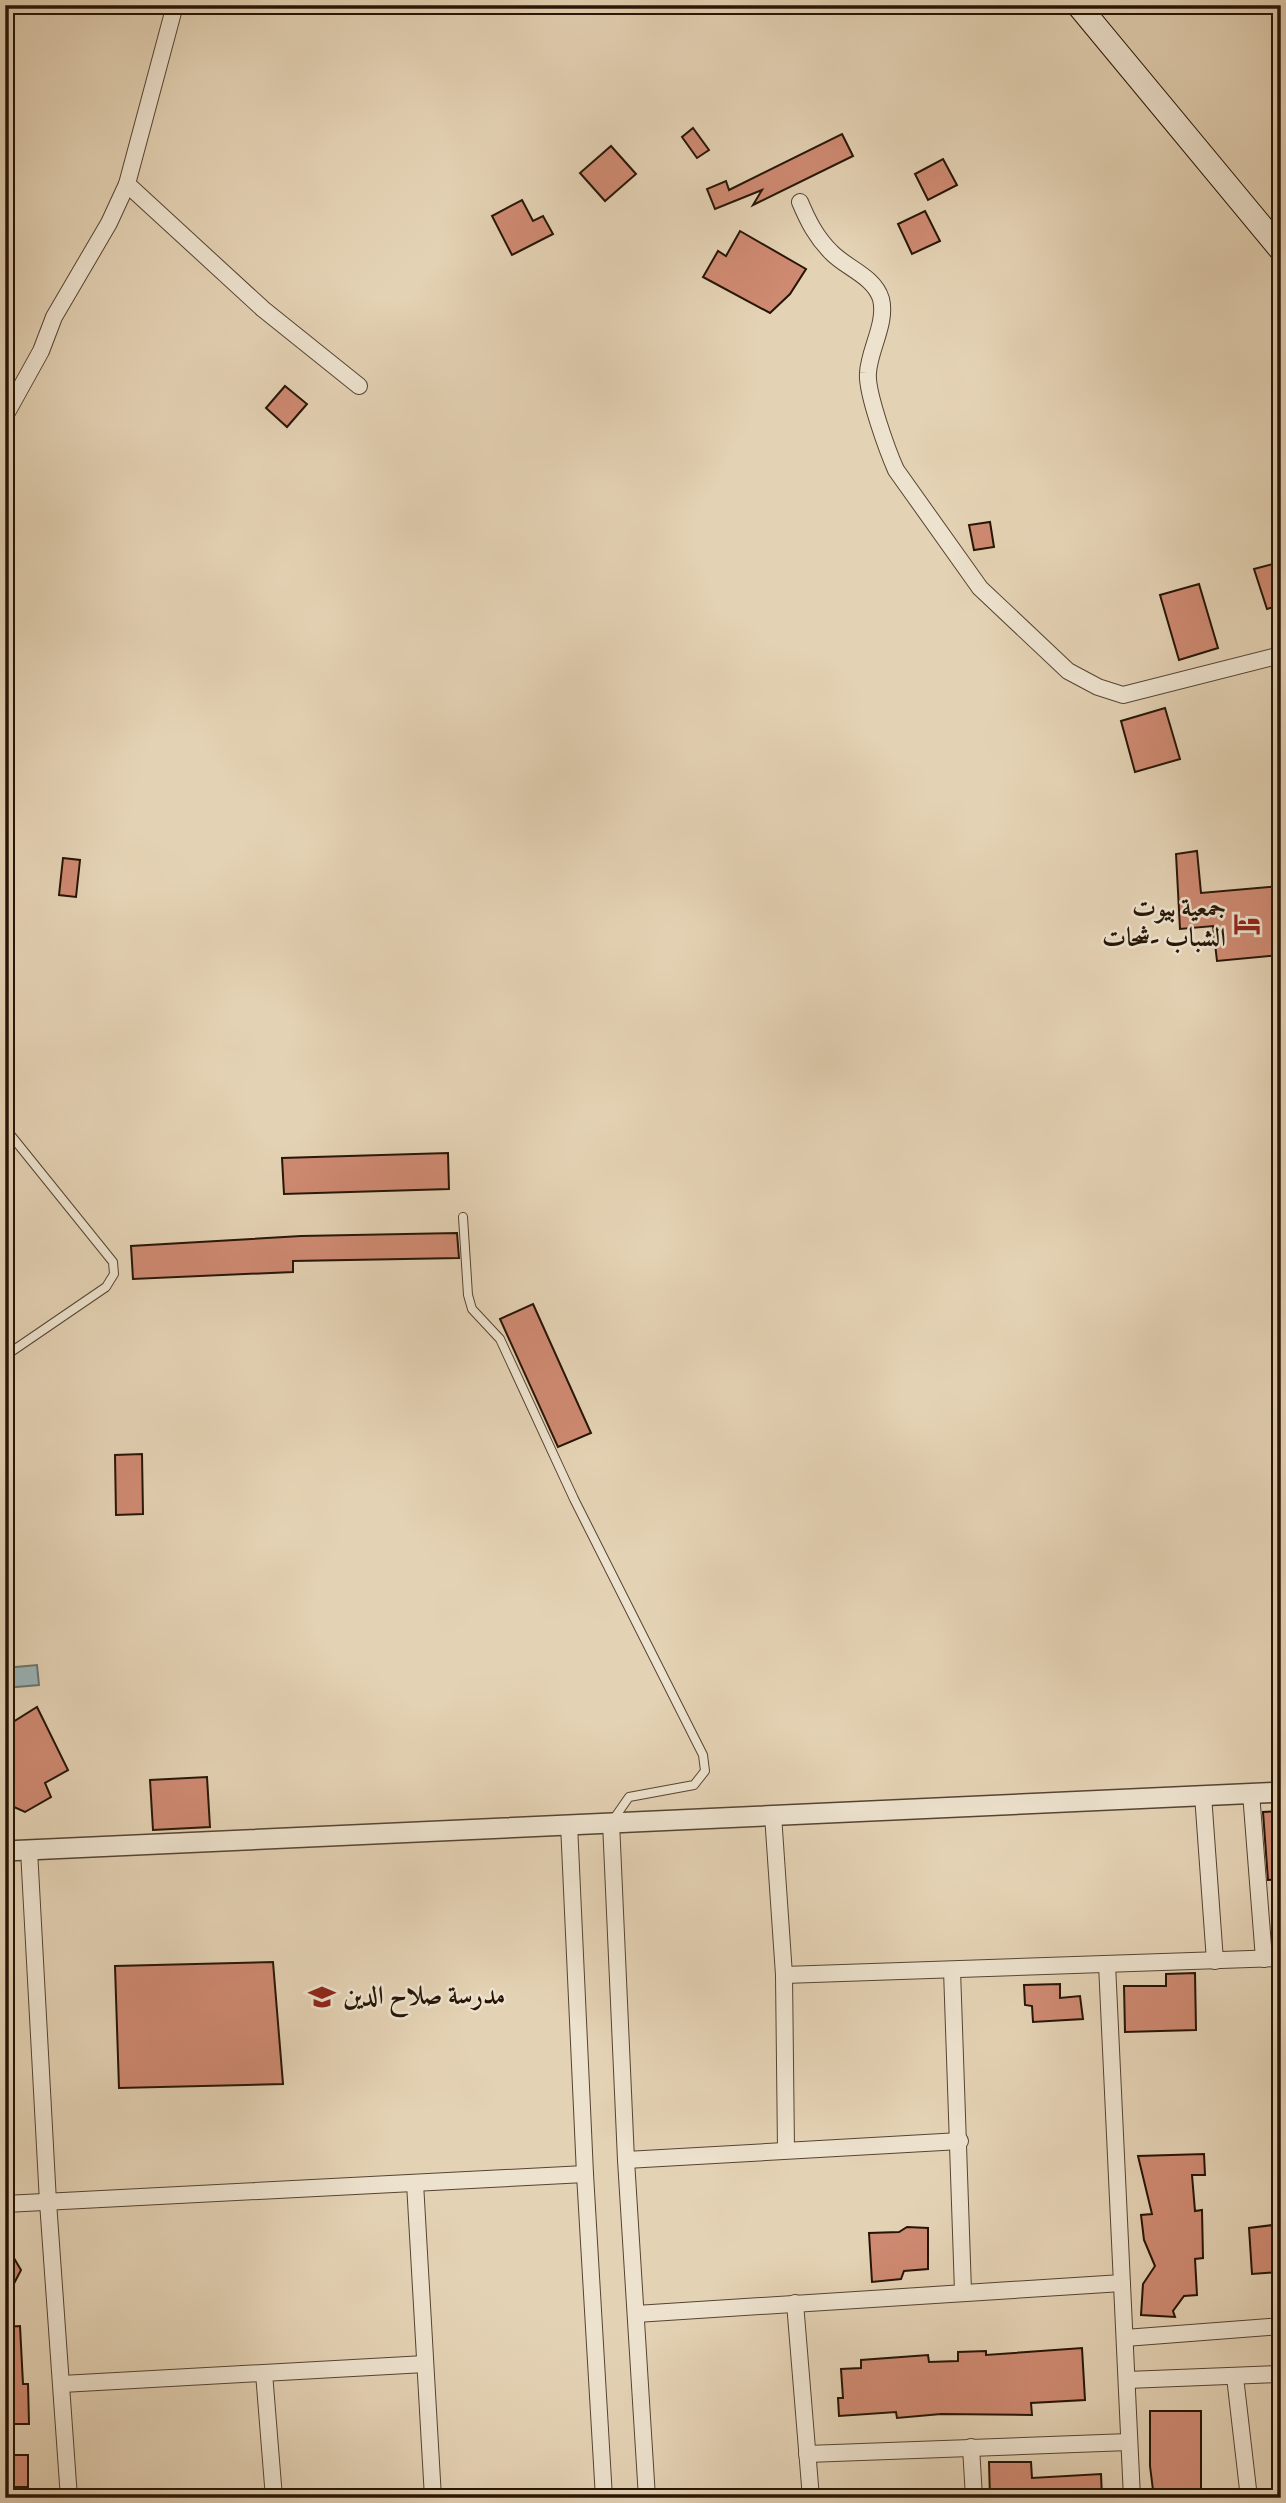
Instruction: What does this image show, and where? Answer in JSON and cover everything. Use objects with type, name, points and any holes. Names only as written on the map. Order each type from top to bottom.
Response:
[{"type":"main road","points":[[1078,5],[1281,250]]},
{"type":"street","points":[[5,416],[41,351],[54,317],[109,223],[127,184],[175,5]]},
{"type":"street","points":[[127,184],[263,309],[359,386]]},
{"type":"street","points":[[800,202],[812,230],[833,254],[868,280],[881,299],[879,329],[867,374],[887,451],[896,470],[980,588],[1068,671],[1123,695],[1281,655]]},
{"type":"street","points":[[5,1851],[1281,1792]]},
{"type":"street","points":[[784,1975],[1273,1958],[1251,1793]]},
{"type":"street","points":[[1203,1795],[1215,1961]]},
{"type":"street","points":[[773,1815],[784,1975],[786,2150]]},
{"type":"street","points":[[611,1822],[626,2160],[647,2498]]},
{"type":"street","points":[[569,1824],[584,2174],[604,2498]]},
{"type":"street","points":[[29,1850],[48,2202],[69,2498]]},
{"type":"street","points":[[1107,1964],[1132,2498]]},
{"type":"street","points":[[952,1970],[960,2141],[963,2291]]},
{"type":"street","points":[[626,2160],[960,2141]]},
{"type":"street","points":[[5,2204],[584,2174]]},
{"type":"street","points":[[415,2183],[433,2498]]},
{"type":"street","points":[[636,2314],[963,2291],[1122,2283]]},
{"type":"street","points":[[795,2303],[811,2498]]},
{"type":"street","points":[[1125,2338],[1281,2326]]},
{"type":"street","points":[[62,2384],[425,2364]]},
{"type":"street","points":[[264,2373],[274,2498]]},
{"type":"street","points":[[1127,2380],[1281,2374]]},
{"type":"street","points":[[1235,2377],[1249,2498]]},
{"type":"street","points":[[807,2454],[1129,2442]]},
{"type":"street","points":[[971,2447],[974,2498]]},
{"type":"lane","points":[[5,1128],[113,1262],[114,1274],[106,1287],[5,1356]]},
{"type":"lane","points":[[463,1217],[468,1295],[472,1309],[500,1339],[574,1499],[704,1755],[705,1771],[694,1785],[629,1797],[611,1822]]},
{"type":"water","points":[[37,1665],[39,1685],[5,1688],[5,1668]]},
{"type":"building","points":[[693,128],[709,150],[697,158],[682,137]]},
{"type":"building","points":[[842,134],[853,156],[753,205],[762,190],[715,209],[707,189],[726,181],[729,190]]},
{"type":"building","points":[[611,146],[636,174],[605,201],[580,173]]},
{"type":"building","points":[[943,159],[957,185],[928,200],[915,174]]},
{"type":"building","points":[[522,200],[533,221],[543,216],[553,234],[512,255],[492,216]]},
{"type":"building","points":[[925,211],[940,241],[912,254],[898,224]]},
{"type":"building","points":[[740,231],[806,269],[790,294],[770,313],[703,277],[718,251],[726,256]]},
{"type":"building","points":[[285,386],[307,404],[287,427],[266,408]]},
{"type":"building","points":[[990,522],[994,547],[974,550],[969,525]]},
{"type":"building","points":[[1281,562],[1281,605],[1267,609],[1254,569]]},
{"type":"building","points":[[1199,584],[1218,648],[1179,660],[1160,595]]},
{"type":"building","points":[[1165,708],[1180,759],[1135,772],[1121,721]]},
{"type":"building","name":"جمعية بيوت الشباب -شحات","points":[[1197,851],[1201,893],[1281,886],[1281,955],[1217,961],[1213,926],[1180,929],[1176,854]]},
{"type":"building","points":[[63,858],[80,860],[76,897],[59,895]]},
{"type":"building","points":[[448,1153],[449,1189],[284,1194],[282,1158]]},
{"type":"building","points":[[457,1233],[459,1258],[293,1261],[293,1272],[133,1279],[131,1246],[301,1236]]},
{"type":"building","points":[[533,1304],[591,1433],[558,1447],[500,1319]]},
{"type":"building","points":[[142,1454],[143,1514],[116,1515],[115,1455]]},
{"type":"building","points":[[37,1707],[68,1770],[45,1783],[51,1797],[25,1812],[5,1803],[5,1727]]},
{"type":"building","points":[[207,1777],[210,1827],[153,1830],[150,1780]]},
{"type":"building","points":[[1281,1811],[1281,1879],[1268,1880],[1263,1812]]},
{"type":"building","points":[[273,1962],[283,2084],[119,2088],[115,1966]]},
{"type":"building","points":[[1195,1973],[1196,2030],[1125,2032],[1124,1986],[1166,1986],[1166,1974]]},
{"type":"building","points":[[1060,1984],[1060,1998],[1080,1996],[1083,2019],[1033,2022],[1032,2006],[1025,2005],[1024,1985]]},
{"type":"building","points":[[1204,2154],[1205,2175],[1192,2175],[1195,2211],[1202,2210],[1203,2258],[1195,2259],[1197,2295],[1184,2296],[1173,2311],[1175,2317],[1141,2315],[1143,2284],[1155,2266],[1144,2240],[1141,2215],[1152,2214],[1138,2156]]},
{"type":"building","points":[[1281,2224],[1281,2272],[1252,2274],[1249,2228]]},
{"type":"building","points":[[907,2227],[928,2228],[928,2269],[904,2271],[901,2279],[872,2282],[869,2233],[899,2232]]},
{"type":"building","points":[[5,2243],[21,2270],[5,2301]]},
{"type":"building","points":[[20,2326],[23,2384],[28,2384],[29,2424],[5,2424],[5,2327]]},
{"type":"building","points":[[1082,2348],[1085,2400],[1031,2403],[1032,2415],[941,2414],[897,2418],[896,2412],[839,2416],[838,2398],[843,2398],[841,2369],[861,2368],[861,2360],[928,2355],[929,2362],[958,2361],[958,2352],[986,2351],[986,2355]]},
{"type":"building","points":[[1150,2411],[1201,2411],[1201,2498],[1154,2498],[1150,2466]]},
{"type":"building","points":[[5,2455],[28,2455],[28,2487],[5,2487]]},
{"type":"building","points":[[989,2462],[1031,2462],[1032,2478],[1101,2474],[1102,2498],[990,2498]]},
{"type":"place","name":"جمعية بيوت الشباب -شحات","points":[[1247,924]]},
{"type":"place","name":"مدرسة صلاح الدين","points":[[322,1997]]}]
